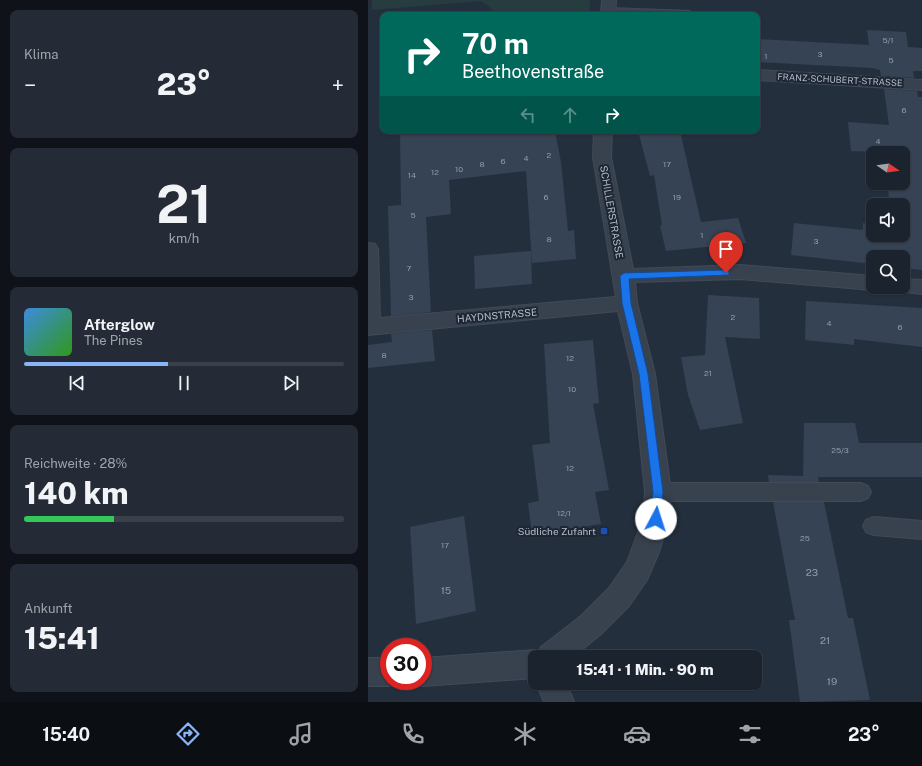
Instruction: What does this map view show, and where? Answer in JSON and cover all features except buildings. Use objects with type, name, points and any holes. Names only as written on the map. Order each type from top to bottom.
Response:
[{"type":"street","name":"FRANZ-SCHUBERT-STRASSE","points":[[760,75],[922,85]]},
{"type":"street","name":"SCHILLERSTRASSE","points":[[560,650],[591,625],[619,596],[637,571],[646,552],[652,534],[658,492],[644,374],[626,303],[624,276],[602,157],[603,134]]},
{"type":"street","points":[[368,249],[369,327]]},
{"type":"street","points":[[624,276],[740,272],[792,275],[866,282]]},
{"type":"street","points":[[910,286],[922,287]]},
{"type":"street","name":"HAYDNSTRASSE","points":[[369,327],[626,303]]},
{"type":"street","points":[[432,671],[528,664]]},
{"type":"street","points":[[368,672],[380,672]]},
{"type":"street","points":[[554,690],[559,702]]},
{"type":"lane","points":[[609,9],[650,12]]},
{"type":"lane","points":[[658,492],[861,492]]},
{"type":"lane","points":[[874,526],[922,530]]},
{"type":"green space","points":[[372,0],[590,0],[589,12],[494,12],[489,6],[480,1],[372,10]]},
{"type":"place","name":"Südliche Zufahrt","points":[[604,531]]},
{"type":"route","points":[[656,519],[658,492],[644,374],[626,303],[624,276],[726,273]]}]
